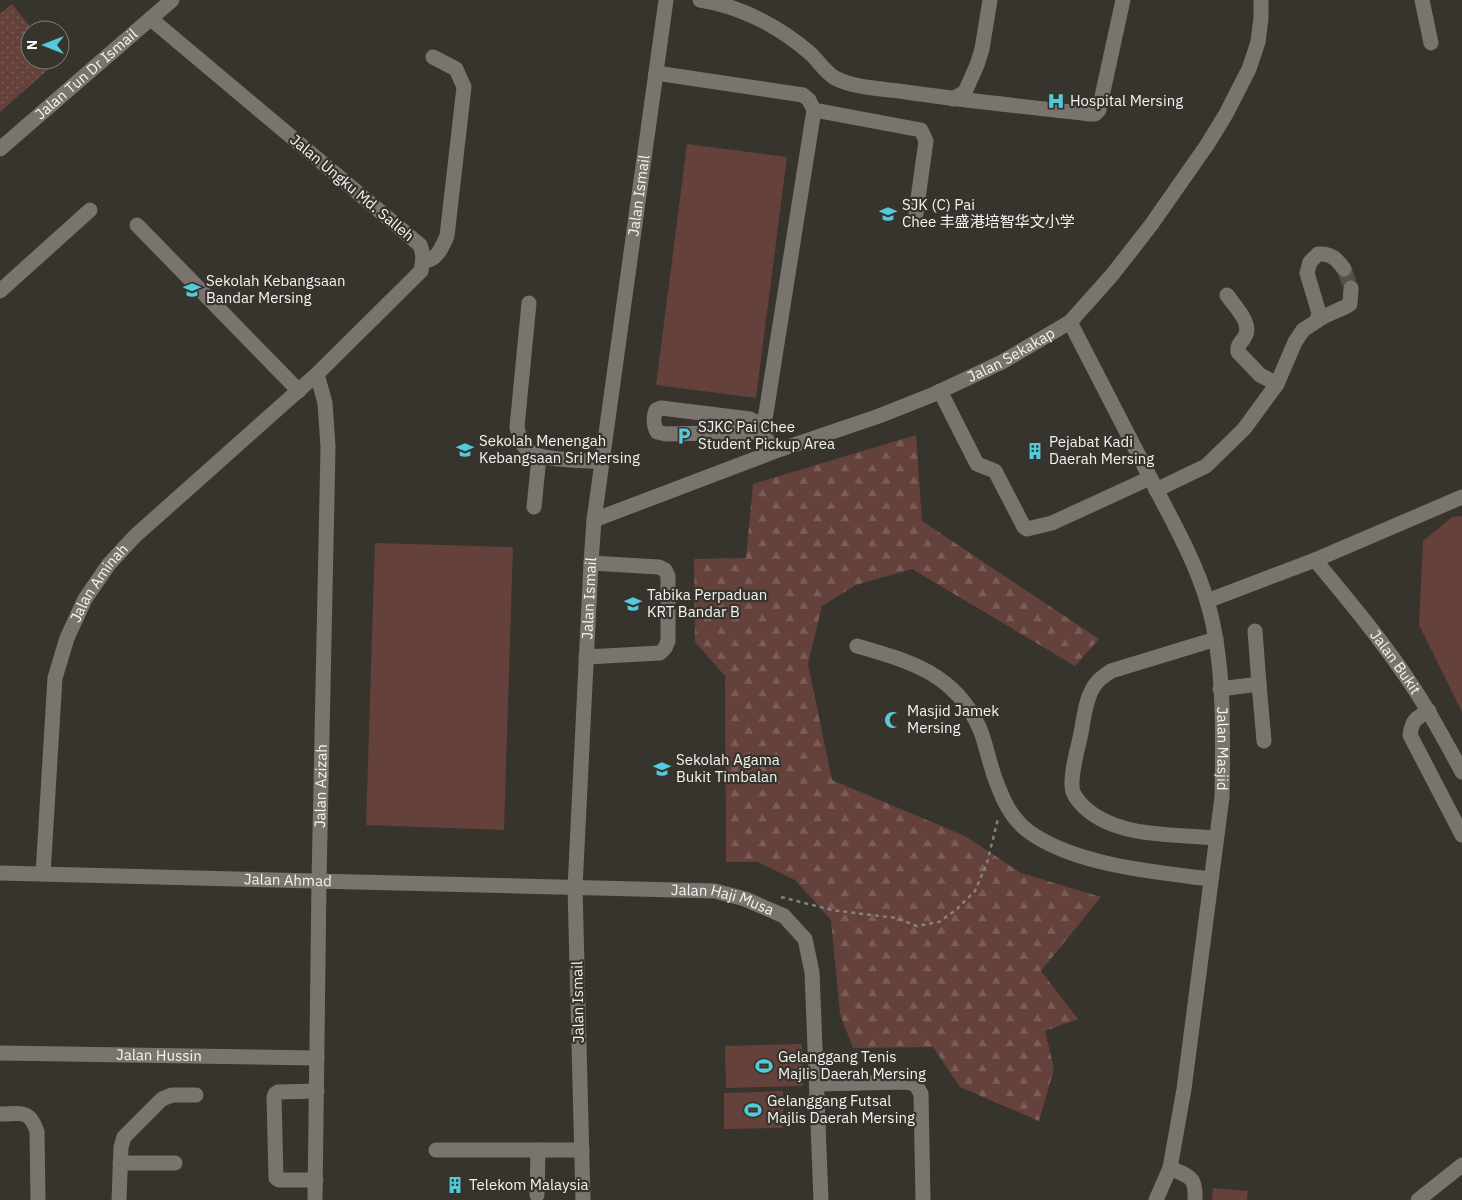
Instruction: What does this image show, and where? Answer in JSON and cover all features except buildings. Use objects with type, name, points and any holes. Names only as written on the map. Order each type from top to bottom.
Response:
[{"type":"street","name":"Jalan Tun Dr Ismail","points":[[0,149],[172,0]]},
{"type":"street","name":"Jalan Ismail","points":[[584,1200],[575,888],[594,520],[666,0]]},
{"type":"street","points":[[700,0],[714,2],[761,19],[812,55],[824,70],[836,78],[862,86],[953,99],[1095,114],[1099,110],[1123,0]]},
{"type":"street","points":[[953,99],[965,92],[977,65],[982,49],[990,0]]},
{"type":"street","name":"Jalan Sekakap","points":[[594,520],[773,452],[879,416],[940,392],[1002,362],[1070,322],[1112,275],[1151,225],[1207,145],[1226,114],[1249,69],[1258,42],[1261,0]]},
{"type":"street","points":[[1422,0],[1431,43]]},
{"type":"street","name":"Jalan Ungku Md. Salleh","points":[[151,19],[420,245],[423,253],[423,262]]},
{"type":"street","points":[[317,374],[421,271],[423,262],[432,259],[438,253],[447,236],[464,87],[456,69],[433,57]]},
{"type":"street","points":[[656,73],[803,95],[809,100],[814,110],[763,432]]},
{"type":"street","points":[[814,110],[920,130],[926,141],[915,220]]},
{"type":"street","points":[[0,291],[90,210]]},
{"type":"street","points":[[138,225],[299,391]]},
{"type":"street","points":[[1317,321],[1319,313],[1307,273],[1310,262],[1318,254],[1326,253],[1337,258],[1344,269]]},
{"type":"street","points":[[940,392],[977,464],[996,471],[1024,527],[1027,529],[1052,523],[1153,484],[1206,466],[1244,429],[1277,384],[1303,330],[1324,315],[1350,304],[1351,288]]},
{"type":"street","points":[[1227,295],[1247,325],[1247,332],[1238,345],[1238,352],[1260,375],[1277,384]]},
{"type":"street","points":[[529,303],[517,427],[520,440],[528,451],[539,457],[602,462]]},
{"type":"street","name":"Jalan Masjid","points":[[1070,322],[1197,574],[1207,600],[1216,639],[1220,690],[1222,797],[1184,1089],[1170,1168],[1156,1200]]},
{"type":"street","name":"Jalan Aminah","points":[[43,874],[55,678],[67,638],[86,598],[109,564],[134,536],[317,374]]},
{"type":"street","name":"Jalan Azizah","points":[[316,1200],[319,881],[328,447],[325,403],[317,374]]},
{"type":"street","points":[[763,432],[666,434],[657,432],[654,426],[654,418],[656,410],[661,408],[750,419],[758,423],[763,432],[773,452]]},
{"type":"street","points":[[534,507],[539,457]]},
{"type":"street","points":[[1207,600],[1315,560],[1462,497]]},
{"type":"street","name":"Jalan Bukit","points":[[1315,560],[1370,627],[1429,711],[1462,772]]},
{"type":"street","points":[[586,657],[660,653],[668,641],[668,576],[665,570],[659,567],[591,564]]},
{"type":"street","points":[[1255,631],[1264,741]]},
{"type":"street","points":[[1216,639],[1111,671],[1098,681],[1090,692],[1074,766],[1073,791],[1079,802],[1090,812],[1116,827],[1131,831],[1216,838]]},
{"type":"street","points":[[857,646],[902,659],[950,686],[970,710],[980,728],[1002,798],[1012,815],[1028,831],[1052,846],[1079,857],[1160,873],[1210,879]]},
{"type":"street","points":[[1220,690],[1259,684]]},
{"type":"street","points":[[1429,711],[1417,717],[1411,725],[1410,734],[1462,835]]},
{"type":"street","name":"Jalan Ahmad","points":[[0,873],[575,888]]},
{"type":"street","name":"Jalan Haji Musa","points":[[575,888],[715,890],[745,899],[784,916],[805,939],[812,972],[822,1200]]},
{"type":"street","name":"Jalan Hussin","points":[[0,1053],[317,1058]]},
{"type":"street","points":[[817,1084],[907,1082],[916,1085],[921,1094],[923,1200]]},
{"type":"street","points":[[316,1180],[279,1180],[276,1178],[274,1097],[278,1092],[317,1091]]},
{"type":"street","points":[[119,1200],[121,1148],[124,1137],[162,1099],[172,1095],[196,1095]]},
{"type":"street","points":[[0,1114],[22,1114],[29,1116],[34,1122],[37,1132],[38,1200]]},
{"type":"street","points":[[436,1150],[582,1150]]},
{"type":"street","points":[[537,1195],[538,1150]]},
{"type":"street","points":[[120,1163],[175,1163]]},
{"type":"street","points":[[1418,1200],[1462,1165]]},
{"type":"street","points":[[1170,1168],[1190,1177],[1195,1187],[1195,1200]]},
{"type":"path","points":[[778,896],[832,910],[896,918],[917,926],[939,922],[957,909],[975,890],[987,864],[1002,798]]},
{"type":"green space","points":[[12,4],[25,20],[20,20],[20,70],[48,70],[0,112],[0,14]]},
{"type":"green space","points":[[687,144],[787,157],[756,398],[656,385]]},
{"type":"green space","points":[[916,435],[922,521],[1099,639],[1075,666],[912,569],[856,585],[822,606],[808,664],[832,780],[965,836],[1021,873],[1101,897],[1041,971],[1078,1019],[1045,1031],[1054,1069],[1039,1121],[960,1087],[933,1047],[853,1048],[840,1014],[831,920],[795,880],[758,862],[726,862],[725,676],[695,642],[694,559],[746,558],[753,484]]},
{"type":"green space","points":[[1462,516],[1462,712],[1419,625],[1423,541],[1452,517]]},
{"type":"green space","points":[[375,543],[513,547],[504,830],[366,825]]},
{"type":"green space","name":"Gelanggang Tenis Majlis Daerah Mersing","points":[[802,1044],[803,1086],[726,1088],[725,1046]]},
{"type":"green space","name":"Gelanggang Futsal Majlis Daerah Mersing","points":[[783,1091],[783,1128],[724,1129],[724,1093]]},
{"type":"green space","points":[[1213,1188],[1248,1191],[1247,1200],[1212,1200]]},
{"type":"tunnel","points":[[1344,269],[1351,288]]},
{"type":"place","name":"Hospital Mersing","points":[[1056,101]]},
{"type":"place","name":"SJK (C) Pai Chee 丰盛港培智华文小学","points":[[888,214]]},
{"type":"place","name":"Sekolah Kebangsaan Bandar Mersing","points":[[192,290]]},
{"type":"place","name":"SJKC Pai Chee Student Pickup Area","points":[[684,436]]},
{"type":"place","name":"Sekolah Menengah Kebangsaan Sri Mersing","points":[[465,450]]},
{"type":"place","name":"Pejabat Kadi Daerah Mersing","points":[[1035,451]]},
{"type":"place","name":"Tabika Perpaduan KRT Bandar B","points":[[633,604]]},
{"type":"place","name":"Masjid Jamek Mersing","points":[[893,720]]},
{"type":"place","name":"Sekolah Agama Bukit Timbalan","points":[[662,769]]},
{"type":"place","name":"Gelanggang Tenis Majlis Daerah Mersing","points":[[764,1066]]},
{"type":"place","name":"Gelanggang Futsal Majlis Daerah Mersing","points":[[753,1110]]},
{"type":"place","name":"Telekom Malaysia","points":[[455,1185]]}]
